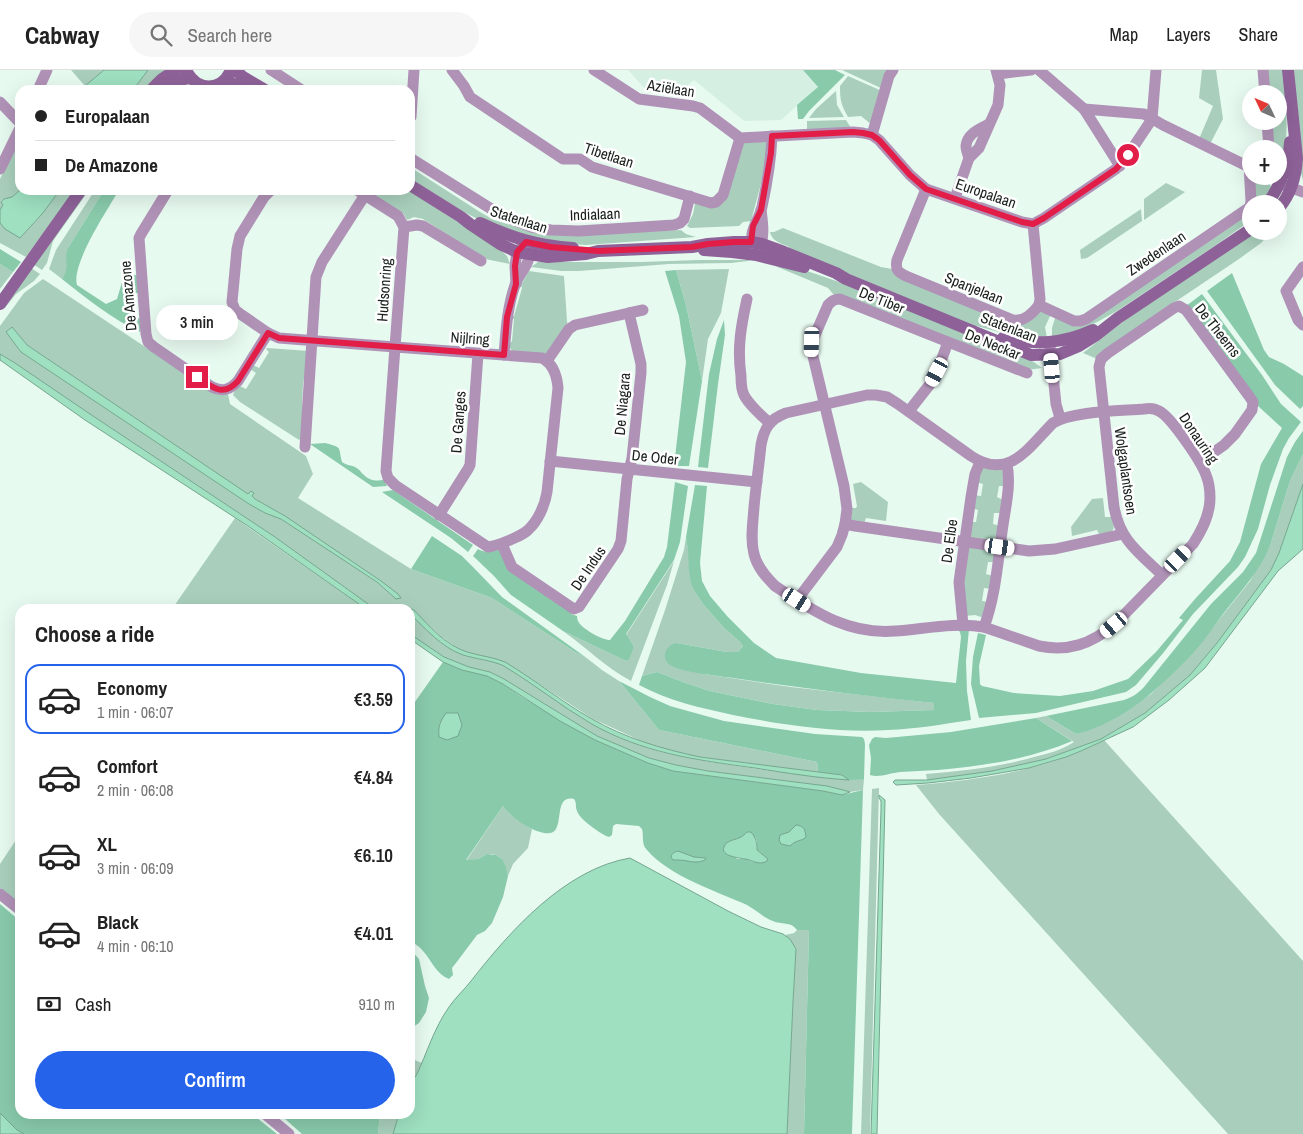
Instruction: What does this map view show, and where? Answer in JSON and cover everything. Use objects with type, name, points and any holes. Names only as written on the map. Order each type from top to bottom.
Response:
[{"type":"main road","points":[[156,85],[176,70]]},
{"type":"main road","points":[[216,85],[223,82],[233,70],[257,85]]},
{"type":"main road","points":[[1287,199],[1297,190],[1297,158],[1288,70]]},
{"type":"main road","points":[[171,85],[188,74],[195,83],[200,85]]},
{"type":"main road","points":[[223,82],[235,85]]},
{"type":"main road","points":[[1287,160],[1290,150],[1292,117]]},
{"type":"main road","name":"Statenlaan","points":[[415,188],[500,244],[517,252],[548,256],[586,254],[598,251]]},
{"type":"main road","points":[[0,304],[77,195]]},
{"type":"main road","name":"Statenlaan","points":[[461,217],[526,242],[551,247],[598,251],[692,247],[707,251],[732,252],[756,247],[835,278],[846,279],[968,329],[1051,349],[1064,340],[1083,334],[1118,318],[1242,235]]},
{"type":"main road","name":"Statenlaan","points":[[1227,245],[1242,231]]},
{"type":"street","points":[[40,85],[47,70]]},
{"type":"street","points":[[271,70],[294,85]]},
{"type":"street","points":[[413,85],[414,70]]},
{"type":"street","name":"Tibetlaan","points":[[452,70],[470,98],[563,159],[580,159],[592,167],[711,203],[720,200],[740,138]]},
{"type":"street","name":"Aziëlaan","points":[[594,70],[639,99],[700,108],[740,138]]},
{"type":"street","points":[[740,138],[853,132],[872,135],[889,76],[893,70]]},
{"type":"street","points":[[955,198],[969,158],[979,148],[998,105],[1000,85],[997,72],[1031,70]]},
{"type":"street","points":[[1039,70],[1084,109],[1120,166]]},
{"type":"street","points":[[1040,305],[1033,224],[1120,166],[1152,119],[1156,70]]},
{"type":"street","points":[[1263,70],[1264,85]]},
{"type":"street","points":[[0,102],[15,118]]},
{"type":"street","points":[[1084,109],[1144,114],[1242,164]]},
{"type":"street","name":"Europalaan","points":[[872,135],[926,189],[1022,222],[1033,224]]},
{"type":"street","points":[[756,247],[764,228],[761,210],[771,153],[772,136]]},
{"type":"street","points":[[0,169],[15,138]]},
{"type":"street","name":"Indialaan","points":[[415,161],[501,215],[531,227],[551,230],[579,231],[674,225],[684,219],[690,196]]},
{"type":"street","name":"Zwedenlaan","points":[[1040,305],[1074,320],[1086,319],[1250,207],[1251,185]]},
{"type":"street","points":[[1284,185],[1297,190]]},
{"type":"street","name":"Spanjelaan","points":[[926,189],[897,260],[896,267],[901,274],[1013,320],[1019,321],[1024,319],[1040,305]]},
{"type":"street","name":"De Amazone","points":[[165,195],[139,238],[148,342],[212,387],[220,390],[234,386],[268,333]]},
{"type":"street","points":[[266,195],[240,236],[232,302],[235,310],[268,333],[279,338],[396,346],[386,471],[388,478],[395,485],[488,547],[502,544],[523,534],[528,530],[545,502],[558,388],[557,377],[552,366],[547,361],[569,329],[575,325],[643,310]]},
{"type":"street","points":[[305,448],[316,277],[319,268],[359,195]]},
{"type":"street","points":[[366,195],[398,216],[404,227],[423,226],[481,261]]},
{"type":"street","name":"Hudsonring","points":[[396,346],[404,227]]},
{"type":"street","points":[[516,284],[515,266],[517,252],[526,242]]},
{"type":"street","points":[[504,355],[507,317],[516,284],[530,255],[526,242]]},
{"type":"street","points":[[1303,267],[1286,291],[1298,320],[1303,325]]},
{"type":"street","points":[[747,299],[739,340],[739,362],[744,395],[761,417],[770,423],[778,416],[860,396],[876,395],[888,398],[909,411],[980,462],[996,466],[1007,464],[1019,457],[1060,418],[1056,404],[1051,349]]},
{"type":"street","name":"De Tiber","points":[[824,404],[812,352],[812,342],[828,305],[835,299],[840,299],[948,342]]},
{"type":"street","name":"De Theems","points":[[1104,412],[1099,367],[1101,359],[1179,306],[1186,310],[1253,402],[1252,410],[1235,434],[1224,445],[1200,462]]},
{"type":"street","name":"De Niagara","points":[[629,313],[641,364],[632,458],[629,469]]},
{"type":"street","points":[[909,411],[931,383],[948,342]]},
{"type":"street","name":"De Neckar","points":[[948,342],[1027,373]]},
{"type":"street","name":"Nijlring","points":[[396,346],[542,358],[547,361]]},
{"type":"street","name":"De Ganges","points":[[439,515],[470,465],[478,354]]},
{"type":"street","points":[[797,600],[837,547],[845,524],[846,498],[824,404]]},
{"type":"street","name":"Donauring","points":[[770,423],[763,434],[752,540],[760,569],[775,586],[819,614],[859,629],[893,632],[963,625],[984,627],[1047,648],[1062,648],[1087,643],[1103,635],[1114,625],[1192,544],[1201,532],[1208,515],[1210,499],[1207,477],[1200,462],[1169,419],[1158,410],[1144,408],[1060,418]]},
{"type":"street","name":"Wolgaplantsoen","points":[[1104,412],[1116,519],[1123,534],[1133,547],[1162,575]]},
{"type":"street","name":"De Oder","points":[[550,461],[757,482]]},
{"type":"street","name":"De Elbe","points":[[963,625],[959,582],[975,474],[980,462]]},
{"type":"street","points":[[984,627],[991,605],[1000,547],[1009,477],[1007,464]]},
{"type":"street","name":"De Indus","points":[[502,544],[512,567],[574,609],[579,607],[618,549],[621,541],[629,469]]},
{"type":"street","name":"Wolgaplantsoen","points":[[845,524],[1000,547],[1041,551],[1123,534]]},
{"type":"street","points":[[0,894],[15,906]]},
{"type":"street","points":[[271,1119],[289,1134]]},
{"type":"shaded area","points":[[71,70],[104,70],[86,85]]},
{"type":"shaded area","points":[[104,70],[148,70],[137,85],[86,85]]},
{"type":"shaded area","points":[[148,70],[170,70],[153,85],[137,85]]},
{"type":"shaded area","points":[[628,70],[803,70],[818,87],[781,120],[744,121],[694,80],[678,94],[646,90]]},
{"type":"shaded area","points":[[803,70],[835,70],[845,75],[803,119],[798,119],[797,105],[818,87]]},
{"type":"shaded area","points":[[842,70],[889,70],[883,89]]},
{"type":"shaded area","points":[[1202,70],[1216,70],[1223,119],[1210,144],[1199,139],[1213,106],[1199,98]]},
{"type":"shaded area","points":[[1267,70],[1283,70],[1284,85],[1268,85]]},
{"type":"shaded area","points":[[1294,70],[1303,70],[1303,180],[1301,173]]},
{"type":"shaded area","points":[[848,76],[882,91],[872,125],[861,116],[848,117],[844,109],[840,86]]},
{"type":"shaded area","points":[[836,91],[837,105],[844,117],[809,118],[816,109]]},
{"type":"shaded area","points":[[846,120],[851,128],[807,130],[807,121]]},
{"type":"shaded area","points":[[1271,130],[1286,130],[1286,140],[1271,140]]},
{"type":"shaded area","points":[[743,141],[766,141],[764,170],[751,221],[743,222],[739,226],[690,228],[687,226],[693,214],[695,204],[714,206]]},
{"type":"shaded area","points":[[15,148],[15,194],[1,201],[3,205],[0,210],[0,179]]},
{"type":"shaded area","points":[[415,170],[494,220],[518,227],[576,235],[681,230],[686,234],[696,237],[586,245],[554,243],[495,228],[462,211],[415,181]]},
{"type":"shaded area","points":[[1166,183],[1185,192],[1144,220],[1144,199]]},
{"type":"shaded area","points":[[1251,185],[1270,185],[1272,189],[1268,195],[1251,195]]},
{"type":"shaded area","points":[[15,194],[56,195],[20,238],[5,229],[0,223],[0,210],[3,205],[1,202]]},
{"type":"shaded area","points":[[56,195],[72,195],[26,257],[0,243],[0,223],[20,238]]},
{"type":"shaded area","points":[[82,195],[85,195],[53,241],[47,263],[42,270],[33,264]]},
{"type":"shaded area","points":[[92,195],[101,195],[68,248],[67,272],[62,279],[49,269],[56,250]]},
{"type":"shaded area","points":[[101,195],[116,195],[99,223],[79,264],[77,285],[106,304],[117,299],[125,272],[138,276],[138,293],[130,293],[132,319],[140,318],[140,332],[109,315],[62,279],[67,267],[66,256],[68,248]]},
{"type":"shaded area","points":[[374,195],[415,195],[501,250],[507,256],[510,264],[485,259],[423,219],[414,217],[407,220],[403,213]]},
{"type":"shaded area","points":[[1141,209],[1142,221],[1087,258],[1081,259],[1080,250]]},
{"type":"shaded area","points":[[1242,211],[1242,227],[1117,311],[1083,329],[1052,337],[1052,328],[1056,315],[1073,323]]},
{"type":"shaded area","points":[[783,228],[881,267],[892,269],[1014,324],[1039,312],[1051,314],[1045,327],[1047,338],[1009,335],[976,327],[789,249],[789,247],[775,240],[770,232]]},
{"type":"shaded area","points":[[1242,240],[1264,240],[1239,259],[1102,351],[1097,359],[1083,353],[1104,336]]},
{"type":"shaded area","points":[[0,249],[21,262],[13,272],[0,264]]},
{"type":"shaded area","points":[[750,260],[731,263],[669,264],[579,271],[531,267],[538,262]]},
{"type":"shaded area","points":[[0,264],[13,272],[0,289]]},
{"type":"shaded area","points":[[775,266],[810,272],[848,285],[1009,351],[1034,362],[1042,368],[1027,370],[833,294],[828,288]]},
{"type":"shaded area","points":[[31,268],[40,274],[34,281],[16,294],[4,309],[4,306]]},
{"type":"shaded area","points":[[729,269],[721,313],[708,339],[702,381],[686,305],[676,270]]},
{"type":"shaded area","points":[[676,270],[686,305],[702,381],[689,466],[674,466],[686,362],[679,316],[665,271]]},
{"type":"shaded area","points":[[529,271],[564,276],[568,326],[546,354],[513,352],[509,344],[512,341],[514,319],[512,319],[522,288],[521,285]]},
{"type":"shaded area","points":[[1232,273],[1264,350],[1269,357],[1303,376],[1303,406],[1300,409],[1275,385],[1207,291]]},
{"type":"shaded area","points":[[43,279],[213,392],[228,394],[230,404],[306,456],[313,474],[298,498],[411,569],[492,598],[588,659],[619,681],[659,730],[817,762],[818,772],[700,757],[650,745],[593,719],[505,662],[465,652],[454,646],[415,613],[415,604],[368,604],[275,537],[0,354],[0,326],[24,293]],"holes":[[[12,327],[27,345],[248,494],[251,491],[254,493],[252,496],[255,499],[285,516],[381,581],[396,599],[377,582],[281,519],[249,504],[21,352],[6,332]]]},
{"type":"shaded area","points":[[1202,294],[1281,404],[1301,422],[1283,449],[1270,485],[1258,529],[1245,557],[1238,567],[1193,614],[1136,685],[1126,692],[1036,713],[979,718],[971,684],[973,657],[978,633],[986,635],[979,666],[980,684],[982,686],[1014,693],[1060,696],[1093,691],[1128,679],[1156,652],[1183,620],[1179,618],[1230,561],[1240,542],[1261,464],[1282,428],[1258,406],[1186,306]]},
{"type":"shaded area","points":[[724,320],[725,335],[708,468],[698,467],[709,374],[717,339]]},
{"type":"shaded area","points":[[12,327],[27,345],[248,494],[251,491],[254,493],[252,496],[255,499],[285,516],[381,581],[401,598],[396,599],[377,582],[281,519],[249,504],[21,352],[6,332]]},
{"type":"shaded area","points":[[267,348],[309,351],[303,384],[302,406],[305,409],[301,438],[299,440],[240,402],[233,395],[240,386],[246,389],[256,373],[250,369],[253,365],[259,368],[269,352]]},
{"type":"shaded area","points":[[0,354],[275,537],[368,604],[359,604],[248,526],[85,420],[0,360]]},
{"type":"shaded area","points":[[1303,431],[1303,454],[1290,481],[1266,555],[1251,579],[1194,652],[1169,678],[1141,702],[1093,729],[1076,734],[1046,716],[1124,700],[1135,695],[1144,687],[1211,604],[1243,572],[1256,553],[1287,457]]},
{"type":"shaded area","points":[[325,443],[339,448],[342,462],[356,468],[366,477],[384,480],[387,486],[373,487],[310,444]]},
{"type":"shaded area","points":[[1303,454],[1303,484],[1279,553],[1271,570],[1217,643],[1190,675],[1145,713],[1101,739],[1046,759],[992,771],[927,780],[926,774],[994,766],[1044,755],[1074,742],[1036,718],[1046,716],[1076,734],[1110,721],[1151,694],[1194,651],[1250,581],[1270,546],[1290,481]]},
{"type":"shaded area","points":[[981,467],[992,470],[1005,469],[1005,486],[999,486],[997,497],[1003,500],[1002,513],[994,513],[993,524],[1000,526],[997,543],[968,540],[970,522],[976,522],[978,510],[971,508],[974,495],[981,496],[983,484],[976,482]]},
{"type":"shaded area","points":[[675,482],[688,486],[680,542],[674,560],[626,634],[634,647],[629,659],[626,661],[563,631],[511,595],[473,556],[478,549],[490,552],[501,549],[508,567],[573,610],[571,614],[577,616],[579,622],[586,629],[598,637],[610,640],[625,621],[664,557],[667,547]]},
{"type":"shaded area","points":[[861,482],[888,502],[886,521],[866,518],[864,524],[851,520],[850,508],[856,508],[857,506],[853,484]]},
{"type":"shaded area","points":[[1303,484],[1303,549],[1278,571],[1205,668],[1169,700],[1133,727],[1066,757],[1029,768],[928,783],[896,785],[893,782],[895,780],[927,780],[992,771],[1046,759],[1101,739],[1145,713],[1190,675],[1217,643],[1271,570],[1279,553]]},
{"type":"shaded area","points":[[695,485],[707,486],[700,563],[702,581],[710,596],[754,643],[776,658],[861,673],[956,683],[961,637],[957,629],[969,629],[966,661],[967,691],[971,720],[869,731],[791,725],[709,710],[673,700],[639,685],[642,676],[657,672],[710,691],[773,704],[817,710],[871,712],[934,710],[934,703],[709,675],[682,670],[670,665],[665,658],[665,653],[671,645],[677,643],[727,652],[738,652],[743,646],[703,604],[691,583],[686,537]]},
{"type":"shaded area","points":[[393,490],[473,545],[468,552],[451,538],[382,492]]},
{"type":"shaded area","points":[[1103,498],[1105,517],[1111,517],[1114,529],[1108,533],[1099,534],[1097,530],[1072,536],[1071,527],[1092,499]]},
{"type":"shaded area","points":[[235,518],[359,604],[175,604]]},
{"type":"shaded area","points":[[432,536],[462,556],[502,597],[588,659],[492,598],[411,569]]},
{"type":"shaded area","points":[[686,537],[695,592],[724,628],[743,646],[738,652],[727,652],[677,643],[704,674],[791,687],[934,703],[934,710],[871,712],[817,710],[773,704],[710,691],[657,672],[642,676],[684,550]]},
{"type":"shaded area","points":[[966,546],[996,549],[994,562],[988,562],[986,574],[993,576],[991,589],[984,588],[982,601],[989,602],[984,618],[975,615],[965,616],[964,579]]},
{"type":"shaded area","points":[[674,561],[667,585],[631,681],[604,664],[563,631],[626,661],[634,647],[626,635]]},
{"type":"shaded area","points":[[415,611],[452,645],[467,652],[505,662],[581,712],[605,726],[631,737],[700,757],[842,775],[849,780],[712,762],[670,754],[629,742],[590,723],[504,666],[455,652],[434,637],[415,619]]},
{"type":"shaded area","points":[[415,619],[434,637],[455,652],[504,666],[590,723],[632,743],[697,760],[839,779],[864,779],[863,790],[850,792],[827,786],[708,771],[649,758],[597,736],[490,672],[469,667],[444,657],[415,637]]},
{"type":"shaded area","points":[[415,637],[444,657],[469,667],[490,672],[504,679],[597,736],[649,758],[708,771],[827,786],[850,792],[842,795],[673,771],[648,763],[595,740],[487,676],[462,670],[443,662],[415,642]]},
{"type":"shaded area","points":[[443,662],[462,670],[487,676],[595,740],[648,763],[673,771],[842,795],[863,790],[852,1134],[804,1134],[809,930],[797,930],[792,925],[770,920],[747,905],[694,882],[668,868],[645,848],[642,829],[639,826],[616,824],[613,826],[612,835],[609,837],[586,822],[576,809],[574,799],[568,799],[562,804],[556,829],[547,833],[534,830],[520,822],[503,806],[466,860],[478,859],[487,854],[496,855],[502,859],[506,867],[508,876],[503,897],[492,923],[485,931],[477,935],[452,968],[453,975],[449,979],[441,974],[415,944],[415,702]],"holes":[[[755,837],[757,850],[761,853],[753,862],[747,859],[737,859],[729,842],[740,838]]]},
{"type":"shaded area","points":[[619,681],[670,706],[724,721],[815,734],[862,737],[865,744],[864,779],[849,780],[842,775],[818,772],[817,762],[659,730]]},
{"type":"shaded area","points":[[446,713],[458,713],[462,725],[458,736],[447,740],[439,737],[440,724]]},
{"type":"shaded area","points":[[1036,718],[1072,741],[1040,753],[989,764],[900,772],[881,776],[870,775],[871,758],[869,745],[875,737],[886,738],[951,732]]},
{"type":"shaded area","points":[[1104,740],[1303,961],[1303,1134],[1228,1134],[939,814],[916,785],[974,779],[1031,768],[1077,753]]},
{"type":"shaded area","points":[[879,788],[870,1134],[861,1134],[872,789]]},
{"type":"shaded area","points":[[879,795],[885,800],[877,1134],[871,1134],[881,809]]},
{"type":"shaded area","points":[[503,806],[511,815],[532,829],[528,848],[513,864],[508,876],[504,863],[495,855],[485,855],[478,859],[466,861]]},
{"type":"shaded area","points":[[796,825],[804,828],[806,837],[790,846],[781,844],[779,840],[780,835],[789,832]]},
{"type":"shaded area","points":[[747,832],[753,834],[757,850],[768,859],[767,861],[759,863],[725,853],[724,847],[727,843]]},
{"type":"shaded area","points":[[15,842],[15,901],[0,888],[0,864]]},
{"type":"shaded area","points":[[678,851],[694,857],[706,858],[698,862],[673,860],[671,856]]},
{"type":"shaded area","points":[[630,858],[728,911],[761,927],[783,934],[790,939],[796,949],[787,1134],[393,1134],[398,1119],[415,1119],[415,1077],[435,1032],[454,1000],[503,942],[541,905],[583,875],[606,864]]},
{"type":"shaded area","points":[[0,904],[15,917],[15,1119],[258,1119],[277,1134],[24,1134],[17,1130],[0,1113]]},
{"type":"shaded area","points":[[797,930],[809,930],[804,1134],[787,1134],[796,949],[785,935],[794,933]]},
{"type":"shaded area","points":[[415,955],[419,959],[429,998],[426,1012],[415,1026]]},
{"type":"shaded area","points":[[415,1060],[422,1063],[415,1077]]},
{"type":"shaded area","points":[[0,1113],[17,1130],[24,1134],[0,1134]]},
{"type":"shaded area","points":[[285,1119],[380,1119],[378,1134],[302,1134]]},
{"type":"shaded area","points":[[380,1119],[398,1119],[393,1134],[378,1134]]},
{"type":"route","points":[[197,377],[217,389],[224,390],[234,386],[268,333],[279,338],[504,355],[508,310],[516,284],[515,266],[517,252],[526,242],[551,247],[598,251],[692,247],[708,244],[751,242],[753,226],[761,210],[771,153],[772,136],[853,132],[872,135],[926,189],[1022,222],[1033,224],[1116,169],[1128,155]]}]
